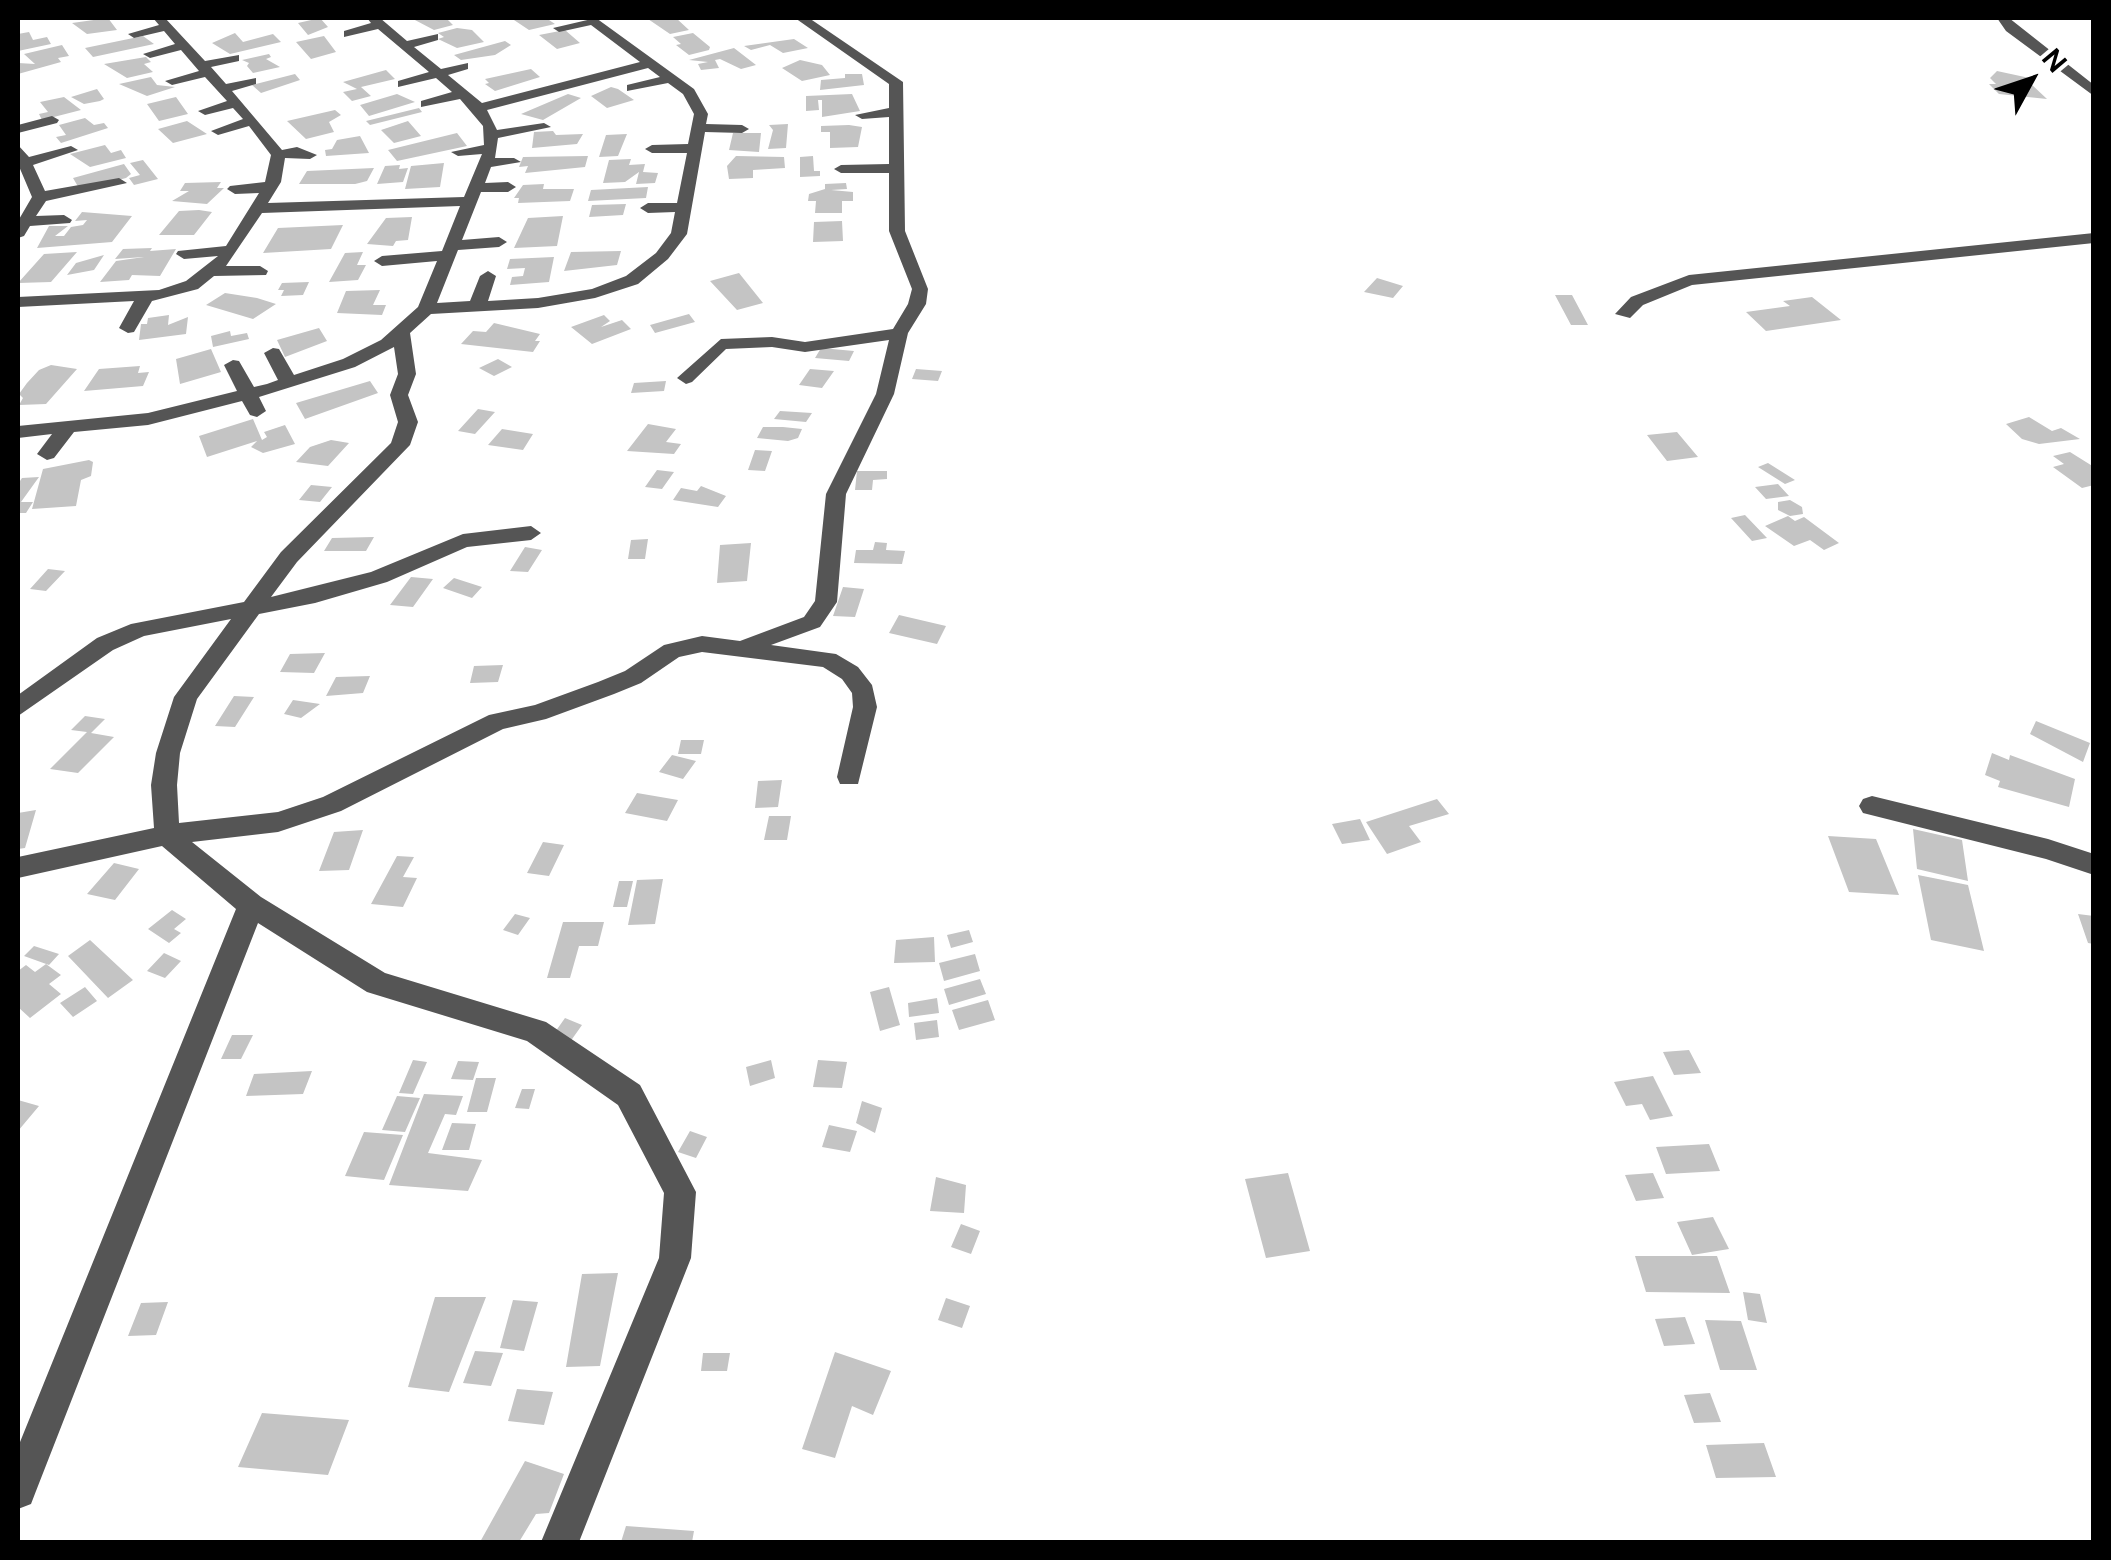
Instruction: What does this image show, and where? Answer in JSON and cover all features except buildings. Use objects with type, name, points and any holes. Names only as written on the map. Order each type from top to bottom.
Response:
[{"type":"street","points":[[743,647],[812,622],[826,602],[836,494],[885,394],[900,333],[917,304],[920,290],[898,232],[896,82],[802,18]]},
{"type":"street","points":[[2003,18],[2010,28],[2094,92]]},
{"type":"street","points":[[18,454],[24,431],[122,423],[254,403],[290,382],[349,363],[401,331],[426,309],[489,149],[479,108],[378,21],[348,34]]},
{"type":"street","points":[[426,309],[477,306],[632,280],[662,256],[679,234],[702,114],[688,92],[606,23],[559,28]]},
{"type":"street","points":[[18,302],[143,296],[192,285],[232,250],[269,188],[276,152],[252,121],[167,31],[132,30]]},
{"type":"street","points":[[402,42],[419,30]]},
{"type":"street","points":[[796,37],[821,30]]},
{"type":"street","points":[[150,54],[167,31]]},
{"type":"street","points":[[402,42],[433,37]]},
{"type":"street","points":[[418,59],[445,51]]},
{"type":"street","points":[[207,75],[218,53]]},
{"type":"street","points":[[632,88],[672,54]]},
{"type":"street","points":[[186,93],[234,58]]},
{"type":"street","points":[[840,66],[865,64]]},
{"type":"street","points":[[479,108],[533,99],[558,89],[656,68],[688,65]]},
{"type":"street","points":[[404,84],[463,66]]},
{"type":"street","points":[[172,80],[207,75],[252,81]]},
{"type":"street","points":[[546,76],[558,89]]},
{"type":"street","points":[[426,104],[462,94]]},
{"type":"street","points":[[204,111],[232,104]]},
{"type":"street","points":[[864,120],[896,118]]},
{"type":"street","points":[[18,128],[52,120]]},
{"type":"street","points":[[218,130],[252,121]]},
{"type":"street","points":[[458,152],[489,149],[544,127]]},
{"type":"street","points":[[699,128],[742,129]]},
{"type":"street","points":[[40,197],[20,156],[64,148]]},
{"type":"street","points":[[276,152],[305,149]]},
{"type":"street","points":[[489,149],[514,162]]},
{"type":"street","points":[[652,155],[694,153]]},
{"type":"street","points":[[840,170],[897,176]]},
{"type":"street","points":[[857,188],[897,176]]},
{"type":"street","points":[[40,197],[119,183]]},
{"type":"street","points":[[257,208],[394,196],[472,195],[508,187]]},
{"type":"street","points":[[234,189],[269,188]]},
{"type":"street","points":[[23,227],[40,197]]},
{"type":"street","points":[[648,208],[684,207]]},
{"type":"street","points":[[23,227],[64,220]]},
{"type":"street","points":[[196,238],[242,234]]},
{"type":"street","points":[[1624,314],[1637,301],[1689,280],[2094,238]]},
{"type":"street","points":[[382,261],[499,242]]},
{"type":"street","points":[[411,243],[451,247]]},
{"type":"street","points":[[184,254],[232,250]]},
{"type":"street","points":[[209,272],[260,271]]},
{"type":"street","points":[[477,306],[488,276]]},
{"type":"street","points":[[60,301],[72,280]]},
{"type":"street","points":[[192,285],[203,297],[198,304]]},
{"type":"street","points":[[128,328],[143,306],[143,296]]},
{"type":"street","points":[[401,331],[407,374],[399,395],[408,422],[400,445],[289,557],[216,652],[180,710],[164,785],[167,836],[252,905],[377,983],[536,1030],[630,1095],[680,1192],[675,1258],[560,1542]]},
{"type":"street","points":[[686,378],[721,344],[772,342],[805,348],[900,333]]},
{"type":"street","points":[[272,353],[280,372],[290,382]]},
{"type":"street","points":[[233,366],[254,403]]},
{"type":"street","points":[[122,423],[124,402]]},
{"type":"street","points":[[47,454],[68,428]]},
{"type":"street","points":[[18,707],[105,644],[139,629],[250,609],[378,577],[463,541],[531,533]]},
{"type":"street","points":[[18,868],[167,836],[278,822],[332,804],[497,721],[538,712],[634,677],[672,650],[702,644],[828,660],[850,673],[864,691],[866,707],[849,777]]},
{"type":"street","points":[[1872,806],[2048,848],[2094,865]]},
{"type":"street","points":[[18,1491],[252,905]]}]
